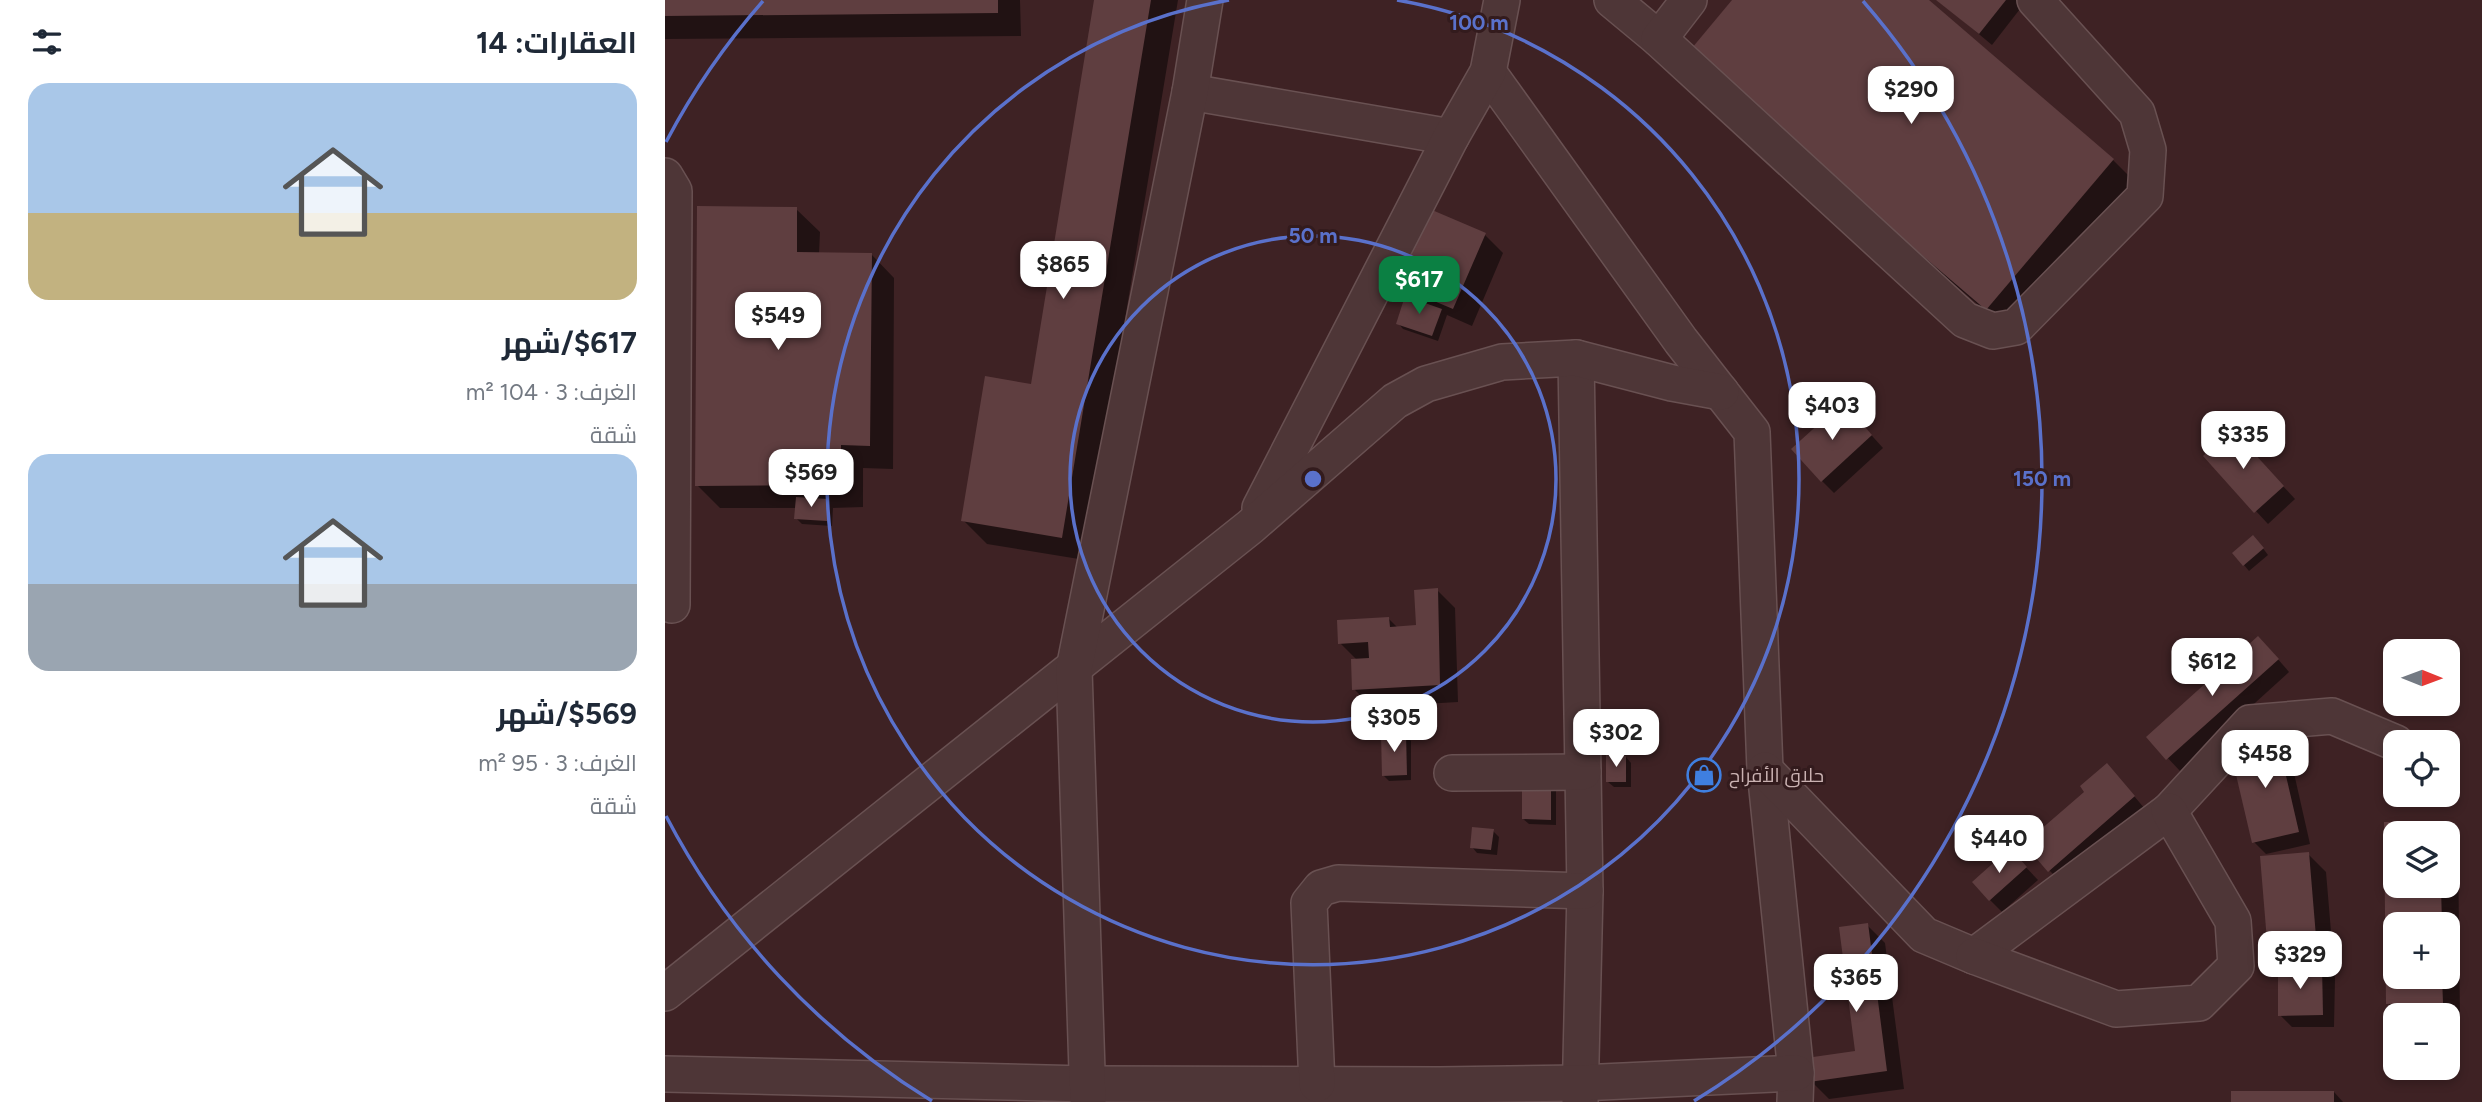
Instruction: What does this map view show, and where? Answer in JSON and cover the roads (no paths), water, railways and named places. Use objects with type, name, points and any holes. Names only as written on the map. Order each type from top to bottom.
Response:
[{"type":"street","points":[[1087,1093],[1074,669],[1190,92],[1205,0]]},
{"type":"street","points":[[1250,527],[1451,137],[1488,72],[1502,0]]},
{"type":"street","points":[[1612,0],[1659,38],[1965,320],[1993,331],[2016,327],[2145,196],[2148,150],[2137,113],[2035,0]]},
{"type":"street","points":[[1659,38],[1689,0]]},
{"type":"street","points":[[665,1074],[1087,1093],[1317,1084],[1439,1093],[1796,1087],[1765,770],[1752,432],[1681,341],[1488,72]]},
{"type":"street","points":[[1190,92],[1451,137]]},
{"type":"street","points":[[665,176],[674,191],[673,605]]},
{"type":"street","points":[[665,993],[1250,527],[1395,401],[1426,384],[1502,362],[1576,358],[1672,383],[1721,392]]},
{"type":"street","points":[[1576,358],[1585,891],[1580,1092]]},
{"type":"street","points":[[1974,956],[2169,811],[2250,723],[2332,716],[2383,738]]},
{"type":"street","points":[[1765,770],[1924,935],[2116,1009],[2199,1003],[2236,966],[2233,921],[2169,811]]},
{"type":"street","points":[[1452,773],[1583,772]]},
{"type":"street","points":[[1317,1084],[1309,903],[1321,888],[1338,883],[1585,891]]},
{"type":"place","name":"حلاق الأفراح","points":[[1704,775]]}]
